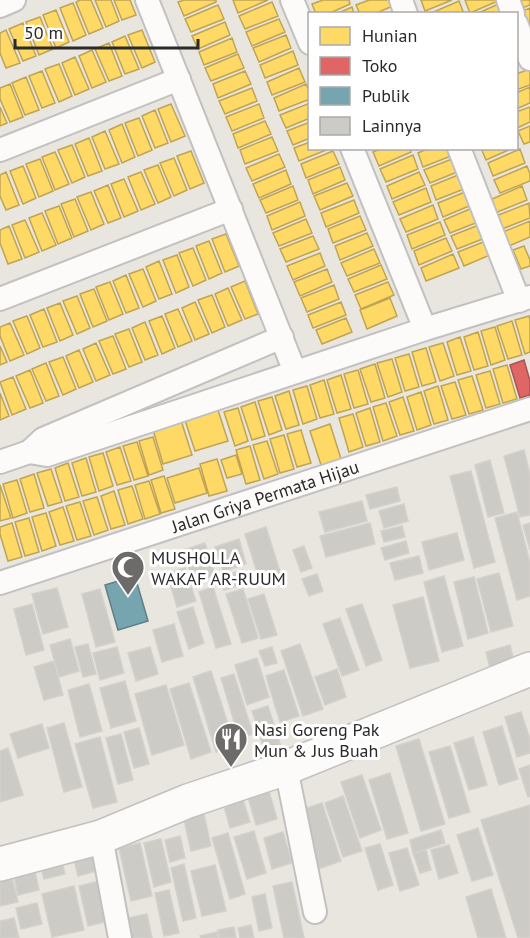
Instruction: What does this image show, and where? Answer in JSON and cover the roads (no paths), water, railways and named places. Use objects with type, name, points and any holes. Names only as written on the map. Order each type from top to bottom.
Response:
[{"type":"street","points":[[0,6],[14,0]]},
{"type":"street","points":[[147,0],[295,372]]},
{"type":"street","points":[[292,0],[308,40]]},
{"type":"street","points":[[518,28],[530,59]]},
{"type":"street","points":[[0,150],[179,79]]},
{"type":"street","points":[[353,150],[425,329]]},
{"type":"street","points":[[0,462],[29,453],[47,455],[425,329],[525,299],[460,150]]},
{"type":"street","points":[[0,299],[231,209]]},
{"type":"street","points":[[29,453],[43,438],[282,337]]},
{"type":"street","name":"Jalan Griya Permata Hijau","points":[[0,583],[530,409]]},
{"type":"street","points":[[0,864],[100,837],[188,801],[286,768],[530,669]]},
{"type":"street","points":[[286,768],[315,912]]},
{"type":"street","points":[[100,837],[120,938]]},
{"type":"place","name":"MUSHOLLA WAKAF AR-RUUM","points":[[128,596]]},
{"type":"place","name":"Nasi Goreng Pak Mun & Jus Buah","points":[[231,768]]}]
